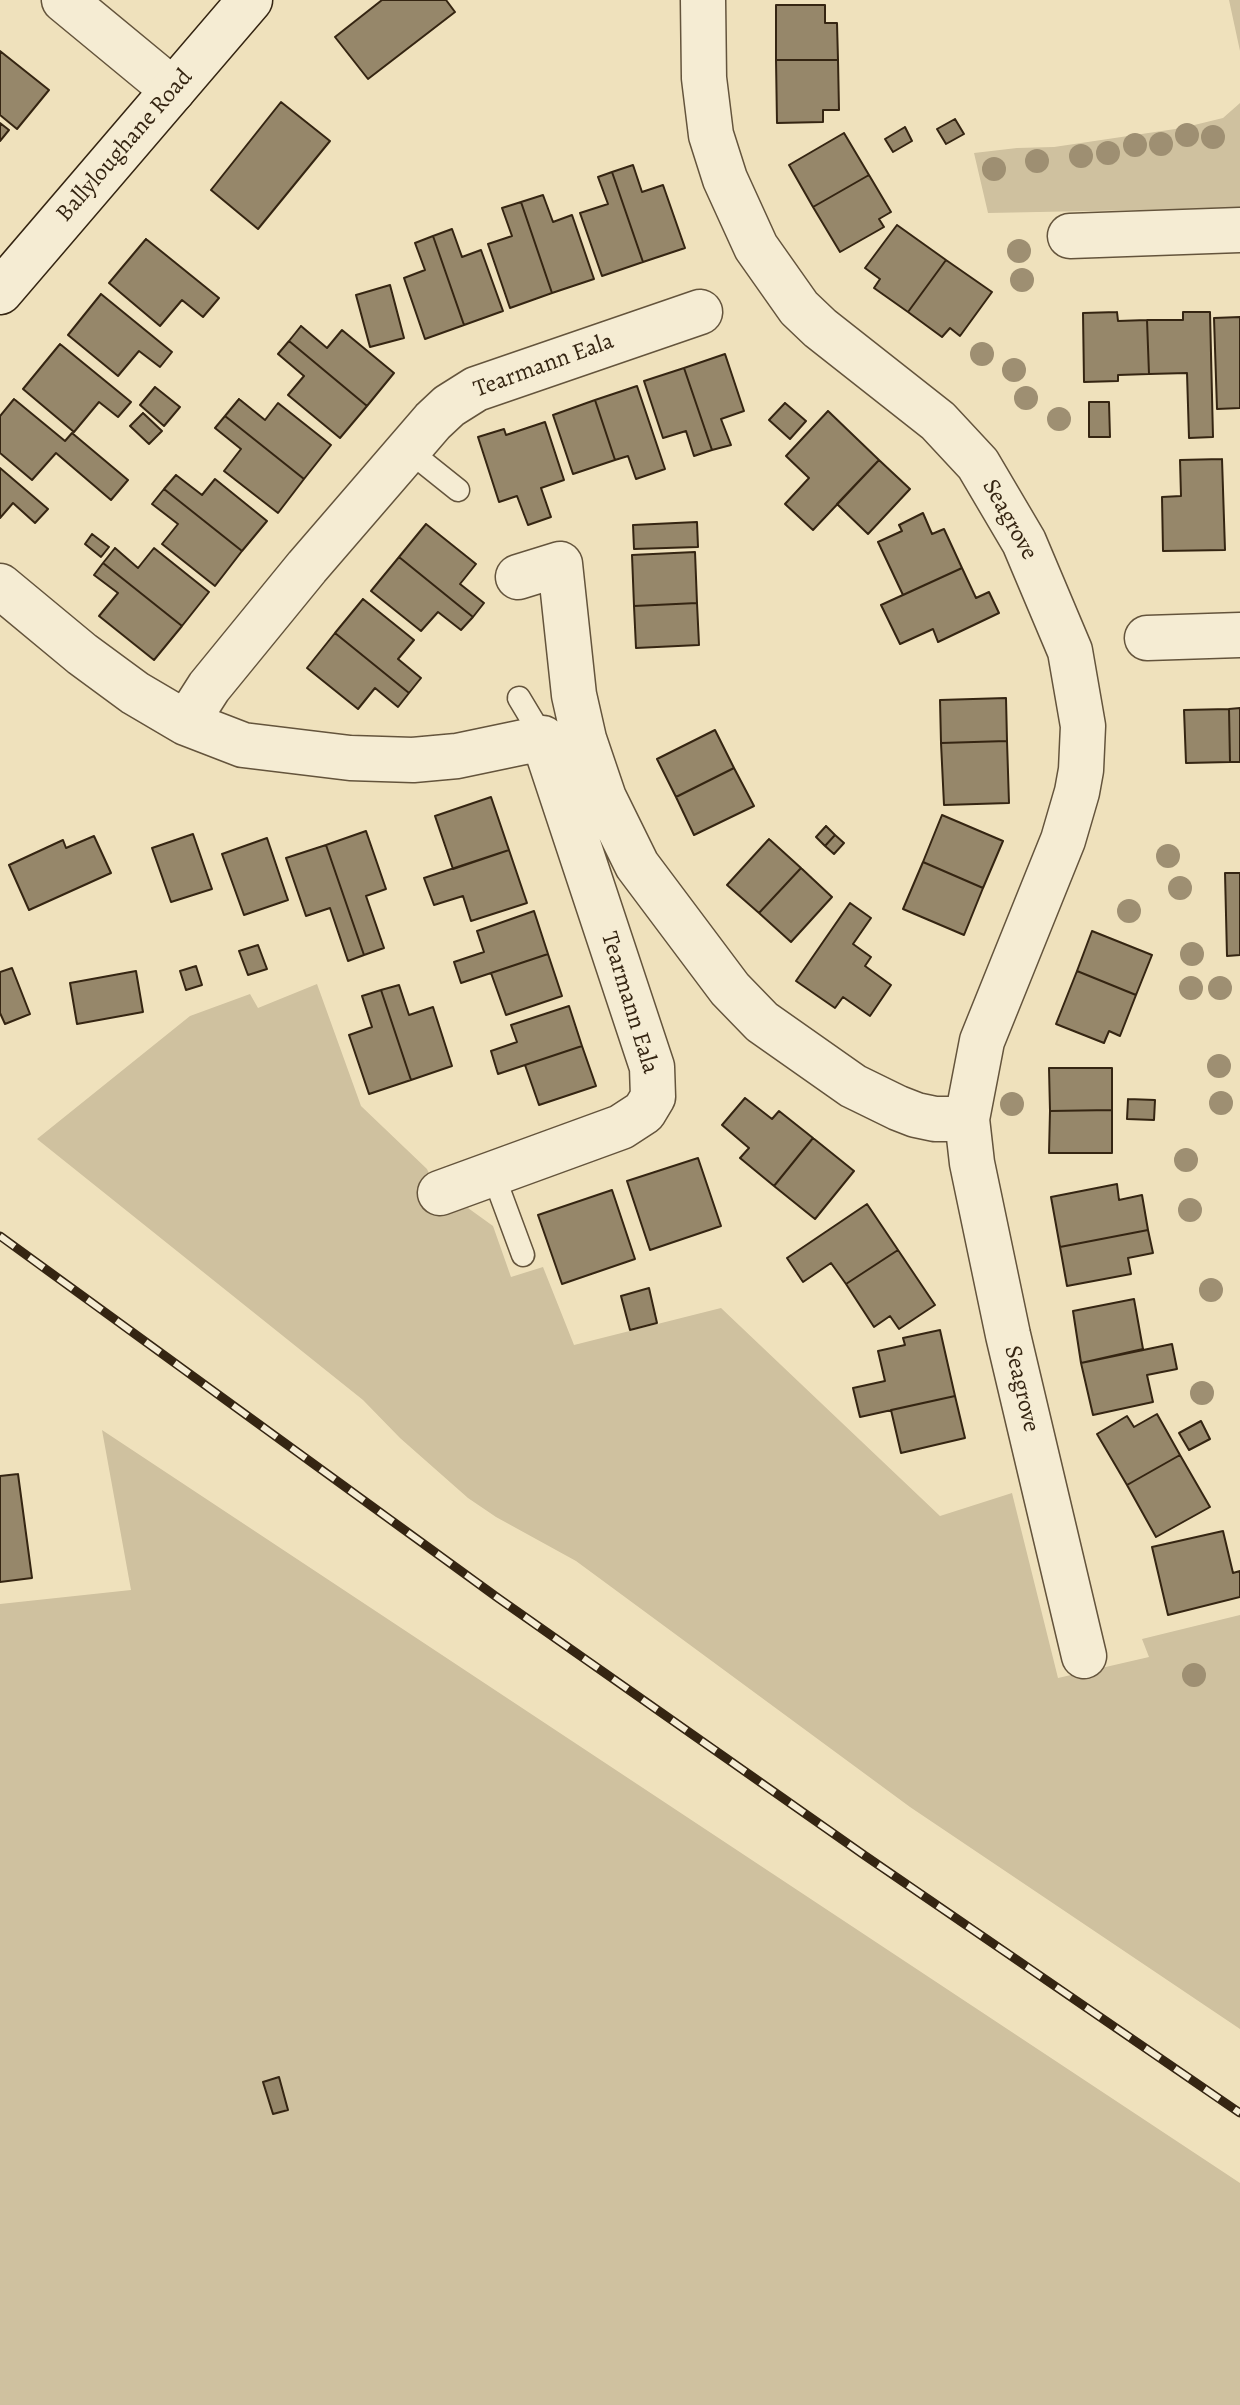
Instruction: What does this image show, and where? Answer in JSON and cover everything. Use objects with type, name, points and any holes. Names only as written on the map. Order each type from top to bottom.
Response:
[{"type":"street","points":[[64,0],[173,90]]},
{"type":"street","name":"Ballyloughane Road","points":[[0,292],[250,0]]},
{"type":"street","name":"Seagrove","points":[[703,0],[704,78],[711,135],[725,179],[756,247],[799,308],[938,421],[978,464],[1024,542],[1070,651],[1083,726],[1077,792],[1063,840],[982,1041],[967,1119],[972,1163],[1005,1319],[1084,1656]]},
{"type":"street","points":[[1070,236],[1240,230]]},
{"type":"street","name":"Tearmann Eala","points":[[186,723],[209,687],[307,567],[440,413],[476,389],[700,312]]},
{"type":"street","points":[[518,577],[560,564],[574,695],[584,739],[604,798],[637,865],[730,989],[772,1030],[853,1086],[916,1115],[935,1119],[967,1119]]},
{"type":"street","points":[[0,586],[107,674],[160,709],[186,723],[243,745],[381,760],[457,756],[543,738]]},
{"type":"street","points":[[1147,638],[1240,635]]},
{"type":"street","name":"Tearmann Eala","points":[[440,1193],[621,1127],[644,1112],[653,1097],[652,1067],[543,738]]},
{"type":"lane","points":[[408,450],[458,490]]},
{"type":"lane","name":"Tearmann Eala","points":[[519,698],[543,738]]},
{"type":"lane","points":[[493,1174],[523,1255]]},
{"type":"shaded area","points":[[1229,0],[1240,0],[1240,51]]},
{"type":"shaded area","points":[[1240,103],[1240,208],[988,213],[974,153],[1054,147],[1182,128],[1223,118]]},
{"type":"shaded area","points":[[317,984],[361,1106],[427,1169],[446,1212],[468,1208],[493,1226],[511,1277],[543,1267],[574,1345],[721,1308],[940,1516],[1012,1493],[1058,1678],[1149,1657],[1142,1639],[1240,1615],[1240,2029],[910,1807],[576,1561],[468,1498],[400,1438],[363,1400],[37,1139],[190,1016],[250,994],[258,1008]]},
{"type":"shaded area","points":[[102,1430],[1240,2183],[1240,2405],[0,2405],[0,1604],[131,1590]]},
{"type":"building","points":[[382,0],[446,0],[455,12],[368,79],[335,37]]},
{"type":"building","points":[[776,5],[825,5],[825,23],[837,23],[838,60],[776,60]]},
{"type":"building","points":[[0,51],[49,90],[17,129],[0,115]]},
{"type":"building","points":[[776,60],[838,60],[839,110],[823,110],[823,122],[777,123]]},
{"type":"building","points":[[281,102],[330,141],[258,229],[211,190]]},
{"type":"building","points":[[955,119],[964,134],[946,144],[937,129]]},
{"type":"building","points":[[0,123],[9,130],[0,141]]},
{"type":"building","points":[[905,127],[912,141],[893,152],[885,139]]},
{"type":"building","points":[[844,133],[869,175],[813,207],[789,165]]},
{"type":"building","points":[[633,165],[642,192],[663,185],[685,248],[643,262],[612,172]]},
{"type":"building","points":[[612,172],[643,262],[602,276],[580,213],[608,204],[598,177]]},
{"type":"building","points":[[869,175],[891,212],[879,219],[884,227],[840,252],[813,207]]},
{"type":"building","points":[[543,195],[553,222],[572,215],[594,279],[552,293],[521,202]]},
{"type":"building","points":[[521,202],[552,293],[510,308],[488,244],[512,236],[502,208]]},
{"type":"building","points":[[897,225],[946,260],[908,312],[874,288],[880,279],[865,268]]},
{"type":"building","points":[[452,229],[462,257],[481,250],[503,311],[464,325],[433,236]]},
{"type":"building","points":[[433,236],[464,325],[425,339],[404,278],[425,270],[415,243]]},
{"type":"building","points":[[146,239],[219,298],[203,317],[182,300],[160,326],[109,283]]},
{"type":"building","points":[[946,260],[992,292],[960,336],[950,328],[942,337],[908,312]]},
{"type":"building","points":[[390,285],[404,338],[370,347],[356,295]]},
{"type":"building","points":[[101,294],[172,352],[160,367],[139,351],[118,376],[68,335]]},
{"type":"building","points":[[1117,312],[1118,321],[1147,320],[1149,374],[1118,375],[1118,381],[1084,382],[1083,313]]},
{"type":"building","points":[[1183,312],[1210,312],[1213,437],[1189,438],[1187,373],[1149,374],[1147,320],[1183,320]]},
{"type":"building","points":[[1240,317],[1240,408],[1217,409],[1214,318]]},
{"type":"building","points":[[301,326],[327,348],[342,330],[394,373],[367,406],[289,341]]},
{"type":"building","points":[[289,341],[367,406],[340,438],[288,395],[304,376],[278,354]]},
{"type":"building","points":[[60,344],[131,402],[118,417],[99,402],[74,432],[23,389]]},
{"type":"building","points":[[725,354],[744,411],[721,419],[731,445],[712,450],[684,368]]},
{"type":"building","points":[[684,368],[712,450],[694,456],[686,431],[663,438],[644,381]]},
{"type":"building","points":[[637,386],[665,469],[636,479],[628,456],[615,460],[595,400]]},
{"type":"building","points":[[155,387],[180,407],[164,426],[140,405]]},
{"type":"building","points":[[14,399],[65,441],[72,433],[128,480],[111,500],[56,453],[32,480],[0,453],[0,416]]},
{"type":"building","points":[[239,399],[265,420],[278,403],[331,445],[304,479],[225,416]]},
{"type":"building","points":[[595,400],[615,460],[573,474],[553,415]]},
{"type":"building","points":[[1089,402],[1109,402],[1110,437],[1089,437]]},
{"type":"building","points":[[785,403],[806,421],[790,439],[769,420]]},
{"type":"building","points":[[828,411],[879,460],[813,530],[785,504],[809,478],[786,456]]},
{"type":"building","points":[[143,413],[162,431],[149,444],[130,426]]},
{"type":"building","points":[[225,416],[304,479],[278,513],[224,471],[241,449],[215,428]]},
{"type":"building","points":[[545,422],[564,480],[541,488],[551,517],[528,525],[517,496],[499,502],[478,437],[504,429],[506,435]]},
{"type":"building","points":[[1222,459],[1225,550],[1163,551],[1162,497],[1181,496],[1180,460]]},
{"type":"building","points":[[879,460],[910,489],[868,534],[837,504]]},
{"type":"building","points":[[0,468],[48,509],[35,523],[13,503],[0,518]]},
{"type":"building","points":[[176,475],[202,495],[215,479],[267,521],[242,551],[164,489]]},
{"type":"building","points":[[164,489],[242,551],[215,586],[162,544],[178,524],[152,504]]},
{"type":"building","points":[[923,513],[932,534],[944,529],[962,568],[903,595],[878,542],[902,531],[899,525]]},
{"type":"building","points":[[697,522],[698,547],[634,549],[633,525]]},
{"type":"building","points":[[426,524],[476,564],[460,584],[484,603],[473,617],[399,557]]},
{"type":"building","points":[[92,534],[109,547],[101,557],[85,544]]},
{"type":"building","points":[[115,548],[138,568],[154,548],[209,592],[182,626],[103,563]]},
{"type":"building","points":[[695,552],[697,603],[634,606],[632,555]]},
{"type":"building","points":[[399,557],[473,617],[461,630],[438,612],[421,631],[371,591]]},
{"type":"building","points":[[103,563],[182,626],[154,660],[99,616],[118,593],[94,575]]},
{"type":"building","points":[[962,568],[976,598],[989,592],[999,613],[938,642],[933,629],[900,644],[881,605]]},
{"type":"building","points":[[363,599],[414,640],[398,659],[421,678],[409,693],[335,633]]},
{"type":"building","points":[[697,603],[699,645],[636,648],[634,606]]},
{"type":"building","points":[[335,633],[409,693],[398,707],[375,688],[358,709],[307,668]]},
{"type":"building","points":[[1006,698],[1007,741],[941,743],[940,700]]},
{"type":"building","points":[[1240,708],[1240,762],[1230,762],[1229,709]]},
{"type":"building","points":[[1229,709],[1230,762],[1186,763],[1184,710]]},
{"type":"building","points":[[715,730],[734,768],[676,797],[657,759]]},
{"type":"building","points":[[1007,741],[1009,803],[944,805],[941,743]]},
{"type":"building","points":[[734,768],[754,806],[694,835],[676,797]]},
{"type":"building","points":[[491,797],[509,850],[453,869],[435,816]]},
{"type":"building","points":[[942,815],[1003,841],[983,888],[923,862]]},
{"type":"building","points":[[826,826],[835,835],[825,846],[816,837]]},
{"type":"building","points":[[366,831],[386,889],[366,896],[384,948],[364,955],[326,845]]},
{"type":"building","points":[[193,834],[212,889],[171,902],[152,848]]},
{"type":"building","points":[[835,835],[844,843],[834,854],[825,846]]},
{"type":"building","points":[[94,836],[111,873],[29,910],[9,865],[63,840],[66,848]]},
{"type":"building","points":[[267,838],[288,900],[244,915],[222,854]]},
{"type":"building","points":[[769,839],[801,868],[759,913],[727,885]]},
{"type":"building","points":[[326,845],[364,955],[348,961],[330,908],[306,916],[286,858]]},
{"type":"building","points":[[509,850],[527,903],[471,921],[463,896],[434,905],[424,878]]},
{"type":"building","points":[[923,862],[983,888],[964,935],[903,909]]},
{"type":"building","points":[[801,868],[832,897],[791,942],[759,913]]},
{"type":"building","points":[[1225,873],[1240,873],[1240,955],[1227,956]]},
{"type":"building","points":[[850,903],[871,918],[853,944],[871,957],[865,966],[891,985],[870,1016],[843,997],[835,1008],[796,981]]},
{"type":"building","points":[[534,911],[548,954],[461,983],[454,962],[484,952],[477,931]]},
{"type":"building","points":[[1092,931],[1152,955],[1136,995],[1077,971]]},
{"type":"building","points":[[258,945],[267,969],[248,975],[239,951]]},
{"type":"building","points":[[548,954],[562,996],[506,1015],[491,973]]},
{"type":"building","points":[[196,966],[202,985],[186,990],[180,971]]},
{"type":"building","points":[[12,968],[30,1014],[5,1024],[0,1013],[0,972]]},
{"type":"building","points":[[136,971],[143,1012],[77,1024],[70,983]]},
{"type":"building","points":[[1077,971],[1136,995],[1120,1036],[1109,1031],[1104,1043],[1056,1024]]},
{"type":"building","points":[[399,985],[409,1015],[433,1007],[452,1066],[411,1080],[381,990]]},
{"type":"building","points":[[381,990],[411,1080],[369,1094],[349,1035],[372,1027],[362,996]]},
{"type":"building","points":[[569,1006],[582,1046],[498,1074],[491,1051],[517,1042],[511,1025]]},
{"type":"building","points":[[582,1046],[596,1086],[539,1105],[525,1065]]},
{"type":"building","points":[[1049,1068],[1112,1068],[1112,1110],[1050,1111]]},
{"type":"building","points":[[745,1098],[772,1119],[779,1111],[813,1138],[774,1186],[740,1158],[749,1148],[722,1125]]},
{"type":"building","points":[[1128,1099],[1155,1100],[1154,1120],[1127,1119]]},
{"type":"building","points":[[1112,1110],[1112,1153],[1049,1153],[1050,1111]]},
{"type":"building","points":[[813,1138],[854,1171],[815,1219],[774,1186]]},
{"type":"building","points":[[698,1158],[721,1226],[650,1250],[627,1181]]},
{"type":"building","points":[[1117,1184],[1119,1200],[1142,1195],[1148,1230],[1060,1247],[1051,1197]]},
{"type":"building","points":[[612,1190],[635,1259],[562,1284],[538,1215]]},
{"type":"building","points":[[867,1204],[898,1250],[846,1284],[831,1263],[803,1282],[787,1258]]},
{"type":"building","points":[[1148,1230],[1153,1253],[1128,1258],[1131,1274],[1067,1286],[1060,1247]]},
{"type":"building","points":[[898,1250],[935,1305],[899,1329],[890,1316],[874,1327],[846,1284]]},
{"type":"building","points":[[649,1288],[657,1323],[630,1330],[621,1296]]},
{"type":"building","points":[[1134,1299],[1143,1349],[1081,1363],[1073,1311]]},
{"type":"building","points":[[940,1330],[955,1396],[860,1417],[853,1388],[885,1381],[878,1351],[905,1345],[903,1338]]},
{"type":"building","points":[[1172,1344],[1177,1369],[1147,1375],[1153,1402],[1093,1415],[1081,1363]]},
{"type":"building","points":[[955,1396],[965,1438],[901,1453],[891,1410]]},
{"type":"building","points":[[1157,1414],[1180,1455],[1127,1485],[1097,1434],[1127,1416],[1134,1427]]},
{"type":"building","points":[[1201,1421],[1210,1439],[1189,1450],[1179,1433]]},
{"type":"building","points":[[1180,1455],[1210,1507],[1156,1537],[1127,1485]]},
{"type":"building","points":[[18,1474],[32,1578],[0,1582],[0,1476]]},
{"type":"building","points":[[1223,1531],[1233,1573],[1240,1571],[1240,1597],[1168,1615],[1152,1547]]},
{"type":"building","points":[[279,2077],[288,2110],[273,2114],[263,2082]]},
{"type":"railway","points":[[0,1236],[498,1598],[864,1855],[1240,2113]]}]
